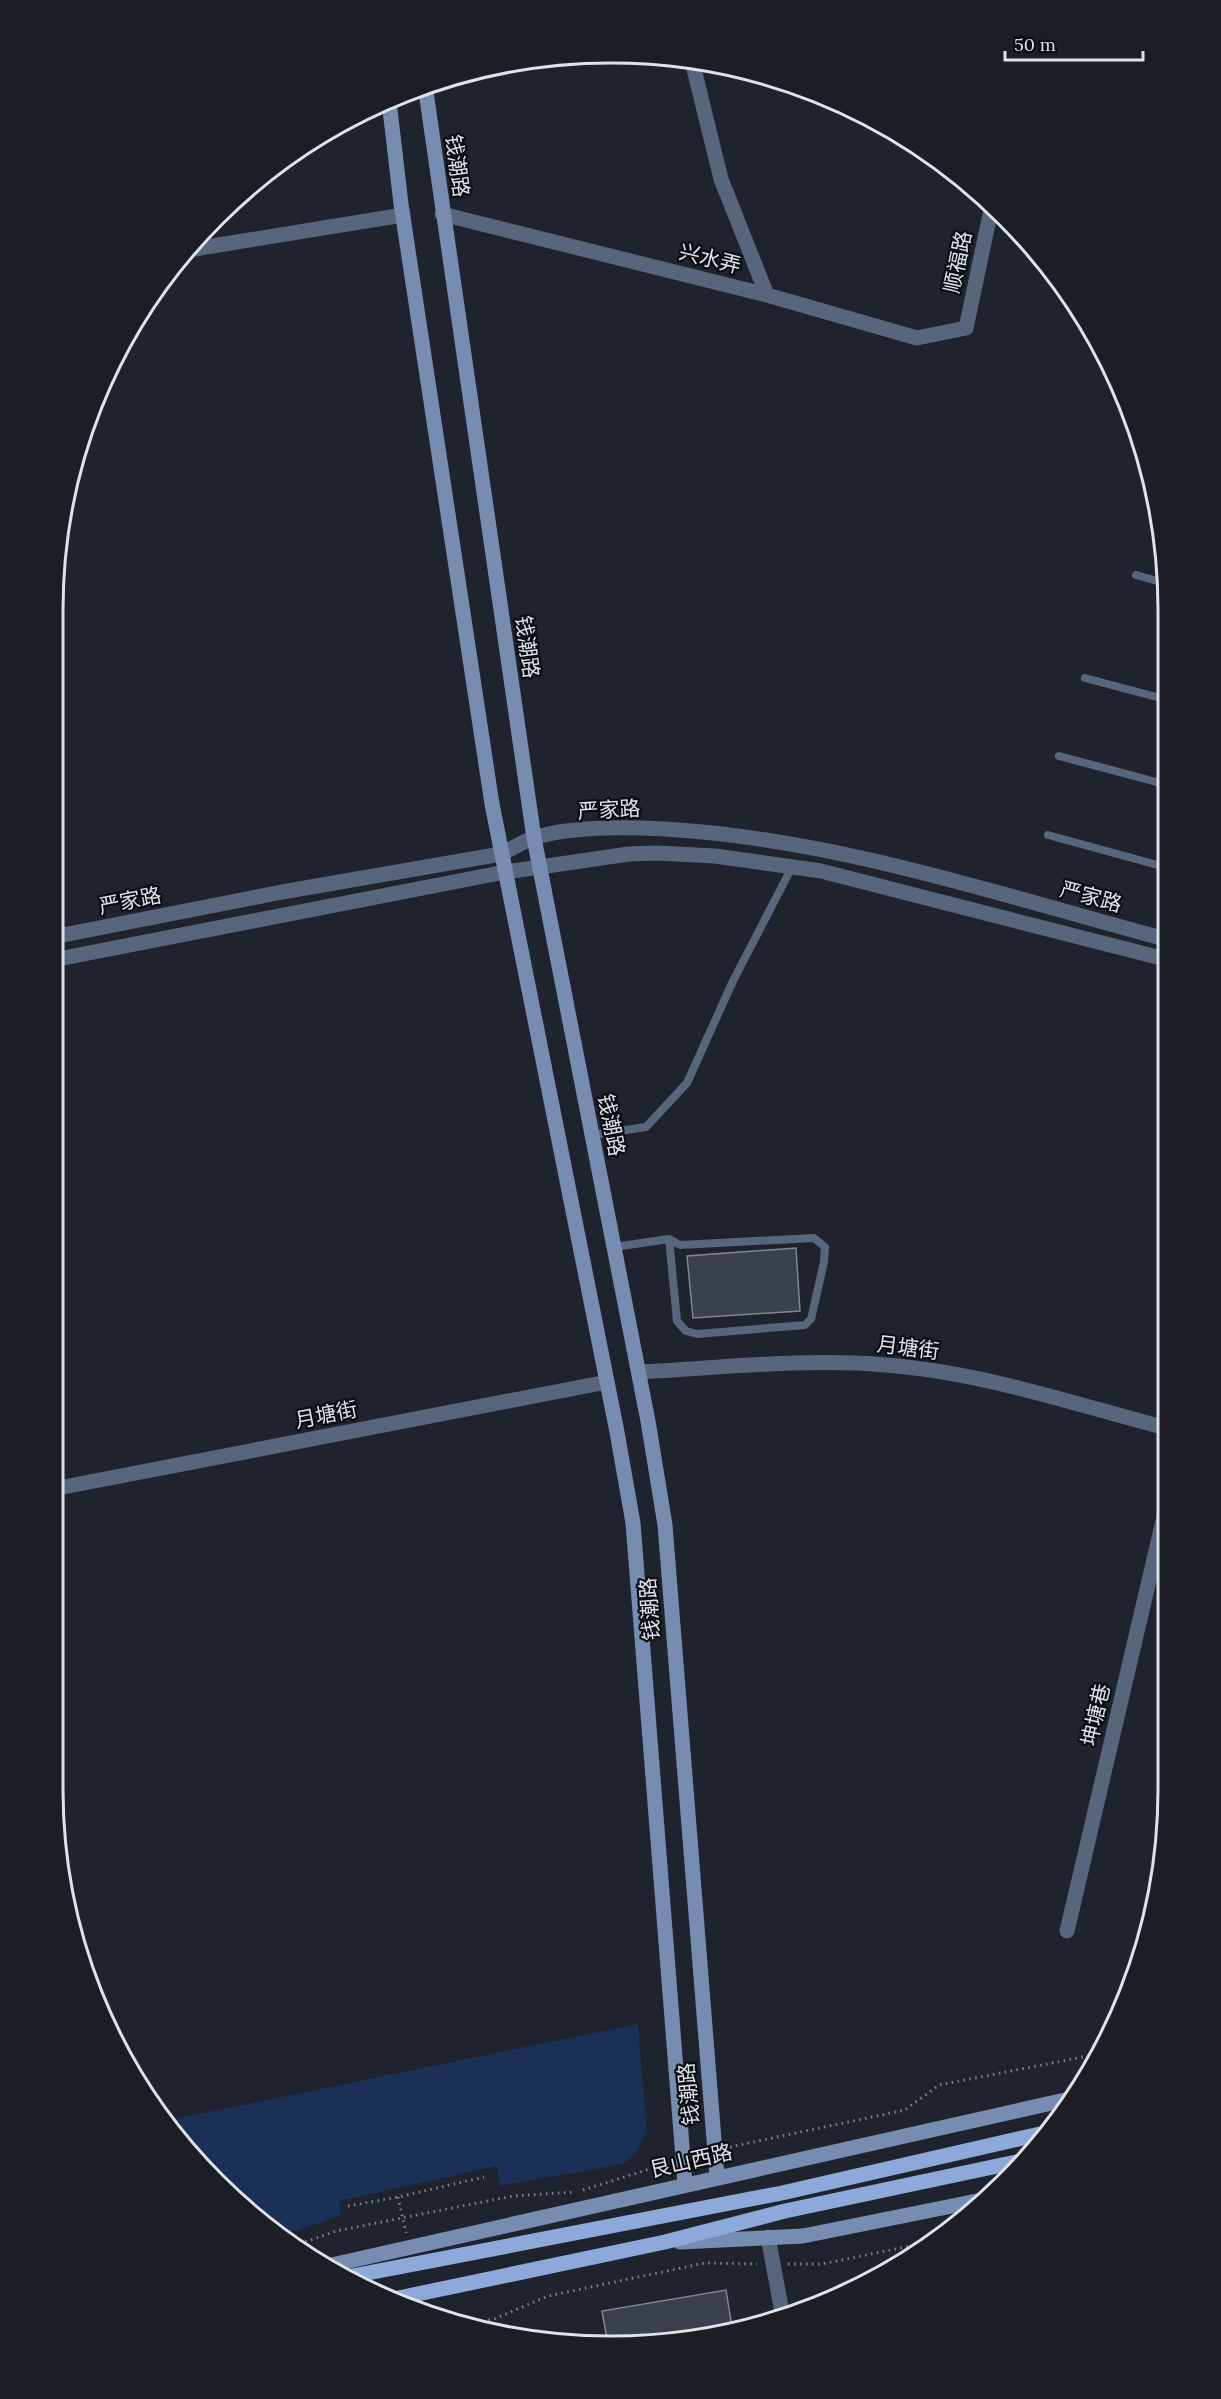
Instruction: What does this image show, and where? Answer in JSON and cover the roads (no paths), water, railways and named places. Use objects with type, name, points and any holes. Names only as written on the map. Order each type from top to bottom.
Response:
[{"type":"main road","name":"钱潮路","points":[[426,95],[539,868],[639,1372],[665,1526],[717,2177]]},
{"type":"main road","name":"钱潮路","points":[[390,110],[403,215],[501,854],[607,1382],[637,1552],[685,2184]]},
{"type":"main road","name":"艮山西路","points":[[338,2264],[1060,2101]]},
{"type":"main road","points":[[358,2275],[782,2193],[1034,2135]]},
{"type":"main road","points":[[407,2296],[665,2242],[785,2211],[1009,2164]]},
{"type":"main road","points":[[665,2242],[803,2236],[969,2202]]},
{"type":"street","points":[[694,70],[721,179],[767,295]]},
{"type":"street","name":"兴水弄","points":[[442,214],[767,295],[917,338],[966,328]]},
{"type":"street","points":[[201,248],[403,215]]},
{"type":"street","name":"顺福路","points":[[966,328],[990,216]]},
{"type":"street","name":"严家路","points":[[63,936],[282,892],[501,854],[534,838],[590,829],[634,828],[738,835],[816,848],[894,866],[1158,937]]},
{"type":"street","name":"严家路","points":[[63,958],[505,872],[620,855],[657,853],[715,856],[792,867],[882,884],[1158,957]]},
{"type":"street","name":"月塘街","points":[[639,1372],[839,1362],[887,1365],[975,1378],[1158,1426]]},
{"type":"street","name":"月塘街","points":[[63,1487],[607,1382]]},
{"type":"street","name":"坤塘巷","points":[[1067,1931],[1158,1542]]},
{"type":"street","points":[[768,2238],[781,2308]]},
{"type":"lane","points":[[1136,575],[1157,581]]},
{"type":"lane","points":[[1085,678],[1158,697]]},
{"type":"lane","points":[[1059,756],[1158,782]]},
{"type":"lane","points":[[1048,835],[1158,865]]},
{"type":"lane","points":[[592,1135],[646,1127],[687,1083],[733,981],[792,867]]},
{"type":"lane","points":[[614,1247],[669,1239],[680,1245],[814,1238],[825,1247],[824,1262],[811,1319],[806,1325],[697,1334],[686,1331],[677,1321],[669,1239]]}]
